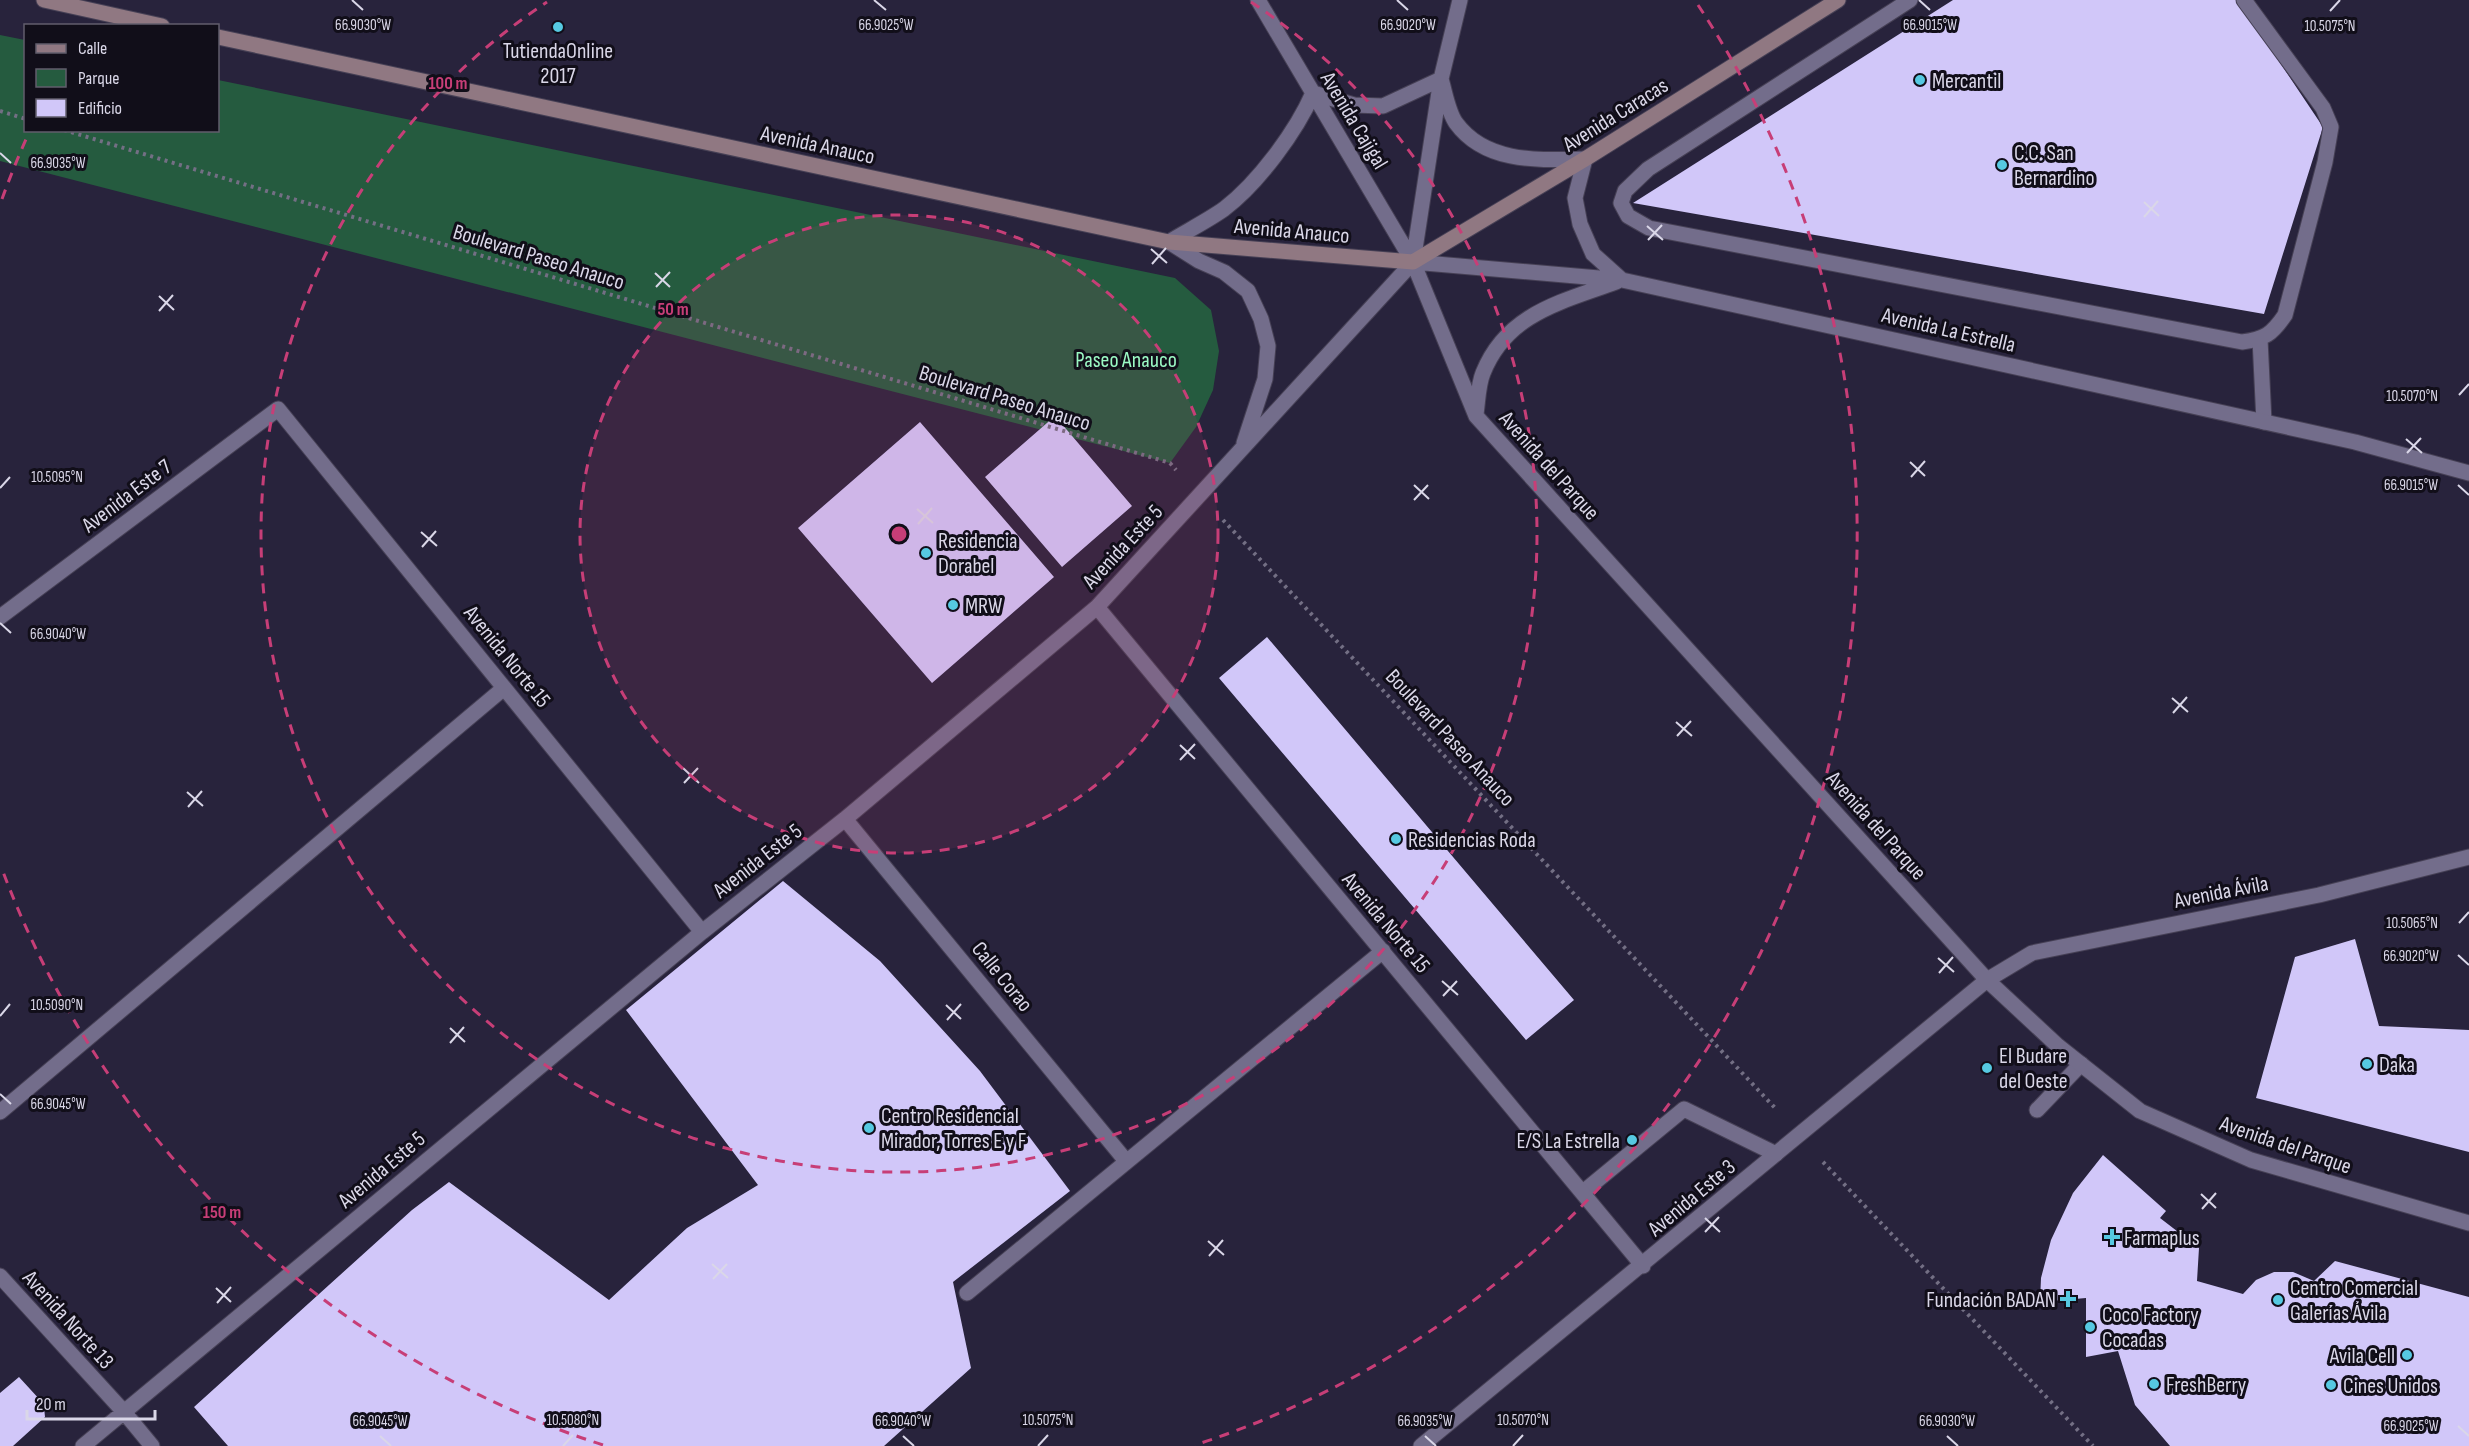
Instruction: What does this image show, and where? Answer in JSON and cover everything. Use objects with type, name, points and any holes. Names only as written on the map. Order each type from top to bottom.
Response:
[{"type":"main road","points":[[44,0],[153,24]]},
{"type":"main road","name":"Avenida Caracas","points":[[1413,262],[1585,159],[1838,0]]},
{"type":"main road","name":"Avenida Anauco","points":[[219,37],[1169,242],[1413,262]]},
{"type":"street","name":"Avenida Cajigal","points":[[1258,0],[1413,262]]},
{"type":"street","points":[[1413,262],[1441,79],[1460,0]]},
{"type":"street","points":[[1910,0],[1648,169],[1625,191],[1621,203],[1628,216],[1649,228],[2230,340],[2242,342],[2260,339],[2275,330],[2285,315],[2325,162],[2331,127],[2323,108],[2244,0]]},
{"type":"street","points":[[1241,450],[1264,380],[1268,346],[1261,320],[1248,291],[1224,272],[1198,261],[1169,242],[1223,209],[1248,188],[1302,118],[1313,93],[1354,105],[1383,106],[1441,79]]},
{"type":"street","points":[[1441,79],[1455,122],[1471,139],[1486,148],[1522,159],[1585,159],[1575,198],[1580,224],[1593,254],[1622,280],[1530,315],[1498,344],[1482,374],[1476,416]]},
{"type":"street","name":"Avenida La Estrella","points":[[1413,262],[1622,280],[2355,442],[2469,473]]},
{"type":"street","name":"Avenida del Parque","points":[[1413,262],[1476,416],[1987,980],[2058,1046],[2140,1112],[2251,1160],[2469,1223]]},
{"type":"street","name":"Avenida Este 5","points":[[83,1446],[702,932],[845,819],[1097,607],[1413,262]]},
{"type":"street","points":[[2260,339],[2264,422]]},
{"type":"street","name":"Avenida Este 7","points":[[0,617],[278,409]]},
{"type":"street","name":"Avenida Norte 15","points":[[278,409],[702,932]]},
{"type":"street","name":"Avenida Norte 15","points":[[1097,607],[1643,1266]]},
{"type":"street","points":[[0,1112],[504,688]]},
{"type":"street","name":"Calle Corao","points":[[845,819],[1126,1161]]},
{"type":"street","name":"Avenida Ávila","points":[[1987,980],[2032,953],[2319,895],[2469,857]]},
{"type":"street","points":[[967,1293],[1383,951]]},
{"type":"street","name":"Avenida Este 3","points":[[1421,1446],[1643,1266],[1987,980]]},
{"type":"street","points":[[2037,1110],[2081,1064]]},
{"type":"street","points":[[1583,1192],[1684,1109],[1776,1154]]},
{"type":"street","name":"Avenida Norte 13","points":[[0,1276],[152,1446]]},
{"type":"path","points":[[0,111],[24,118]]},
{"type":"path","name":"Boulevard Paseo Anauco","points":[[71,132],[1170,464],[1176,470]]},
{"type":"path","name":"Boulevard Paseo Anauco","points":[[1223,520],[1776,1109]]},
{"type":"path","points":[[1823,1162],[2093,1446]]},
{"type":"green space","name":"Paseo Anauco","points":[[0,35],[24,40],[24,132],[219,132],[219,80],[1175,278],[1211,310],[1219,351],[1213,390],[1196,427],[1170,463],[0,161]]},
{"type":"building","name":"C.C. San Bernardino","points":[[1953,0],[2238,0],[2323,127],[2264,314],[1633,203]]},
{"type":"building","points":[[1055,416],[1132,506],[1062,567],[985,477]]},
{"type":"building","name":"Residencia Dorabel","points":[[920,422],[1054,577],[932,683],[798,528]]},
{"type":"building","name":"Residencias Roda","points":[[1267,637],[1574,1000],[1526,1040],[1219,678]]},
{"type":"building","points":[[783,881],[880,961],[980,1071],[1070,1191],[953,1282],[971,1368],[884,1446],[228,1446],[194,1407],[412,1210],[449,1182],[609,1300],[687,1228],[758,1185],[626,1010]]},
{"type":"building","name":"Daka","points":[[2355,939],[2379,1026],[2469,1030],[2469,1152],[2256,1098],[2295,957]]},
{"type":"building","name":"Centro Comercial Galerías Ávila","points":[[2103,1155],[2166,1211],[2160,1218],[2199,1248],[2197,1281],[2243,1294],[2256,1280],[2274,1272],[2293,1272],[2314,1281],[2335,1261],[2469,1297],[2469,1446],[2170,1446],[2135,1405],[2118,1351],[2086,1357],[2086,1298],[2040,1302],[2041,1278],[2051,1240],[2073,1193]]},
{"type":"building","points":[[19,1377],[41,1401],[45,1417],[13,1446],[0,1446],[0,1393]]},
{"type":"place","name":"TutiendaOnline 2017","points":[[558,27]]},
{"type":"place","name":"Mercantil","points":[[1920,80]]},
{"type":"place","name":"C.C. San Bernardino","points":[[2002,165]]},
{"type":"place","name":"Residencia Dorabel","points":[[926,553]]},
{"type":"place","name":"MRW","points":[[953,605]]},
{"type":"place","name":"Residencias Roda","points":[[1396,839]]},
{"type":"place","name":"Daka","points":[[2367,1064]]},
{"type":"place","name":"El Budare del Oeste","points":[[1987,1068]]},
{"type":"place","name":"Centro Residencial Mirador, Torres E y F","points":[[869,1128]]},
{"type":"place","name":"E/S La Estrella","points":[[1632,1140]]},
{"type":"place","name":"Farmaplus","points":[[2112,1237]]},
{"type":"place","name":"Fundación BADAN","points":[[2068,1299]]},
{"type":"place","name":"Centro Comercial Galerías Ávila","points":[[2278,1300]]},
{"type":"place","name":"Coco Factory Cocadas","points":[[2090,1327]]},
{"type":"place","name":"Avila Cell","points":[[2407,1355]]},
{"type":"place","name":"FreshBerry","points":[[2154,1384]]},
{"type":"place","name":"Cines Unidos","points":[[2331,1385]]}]
